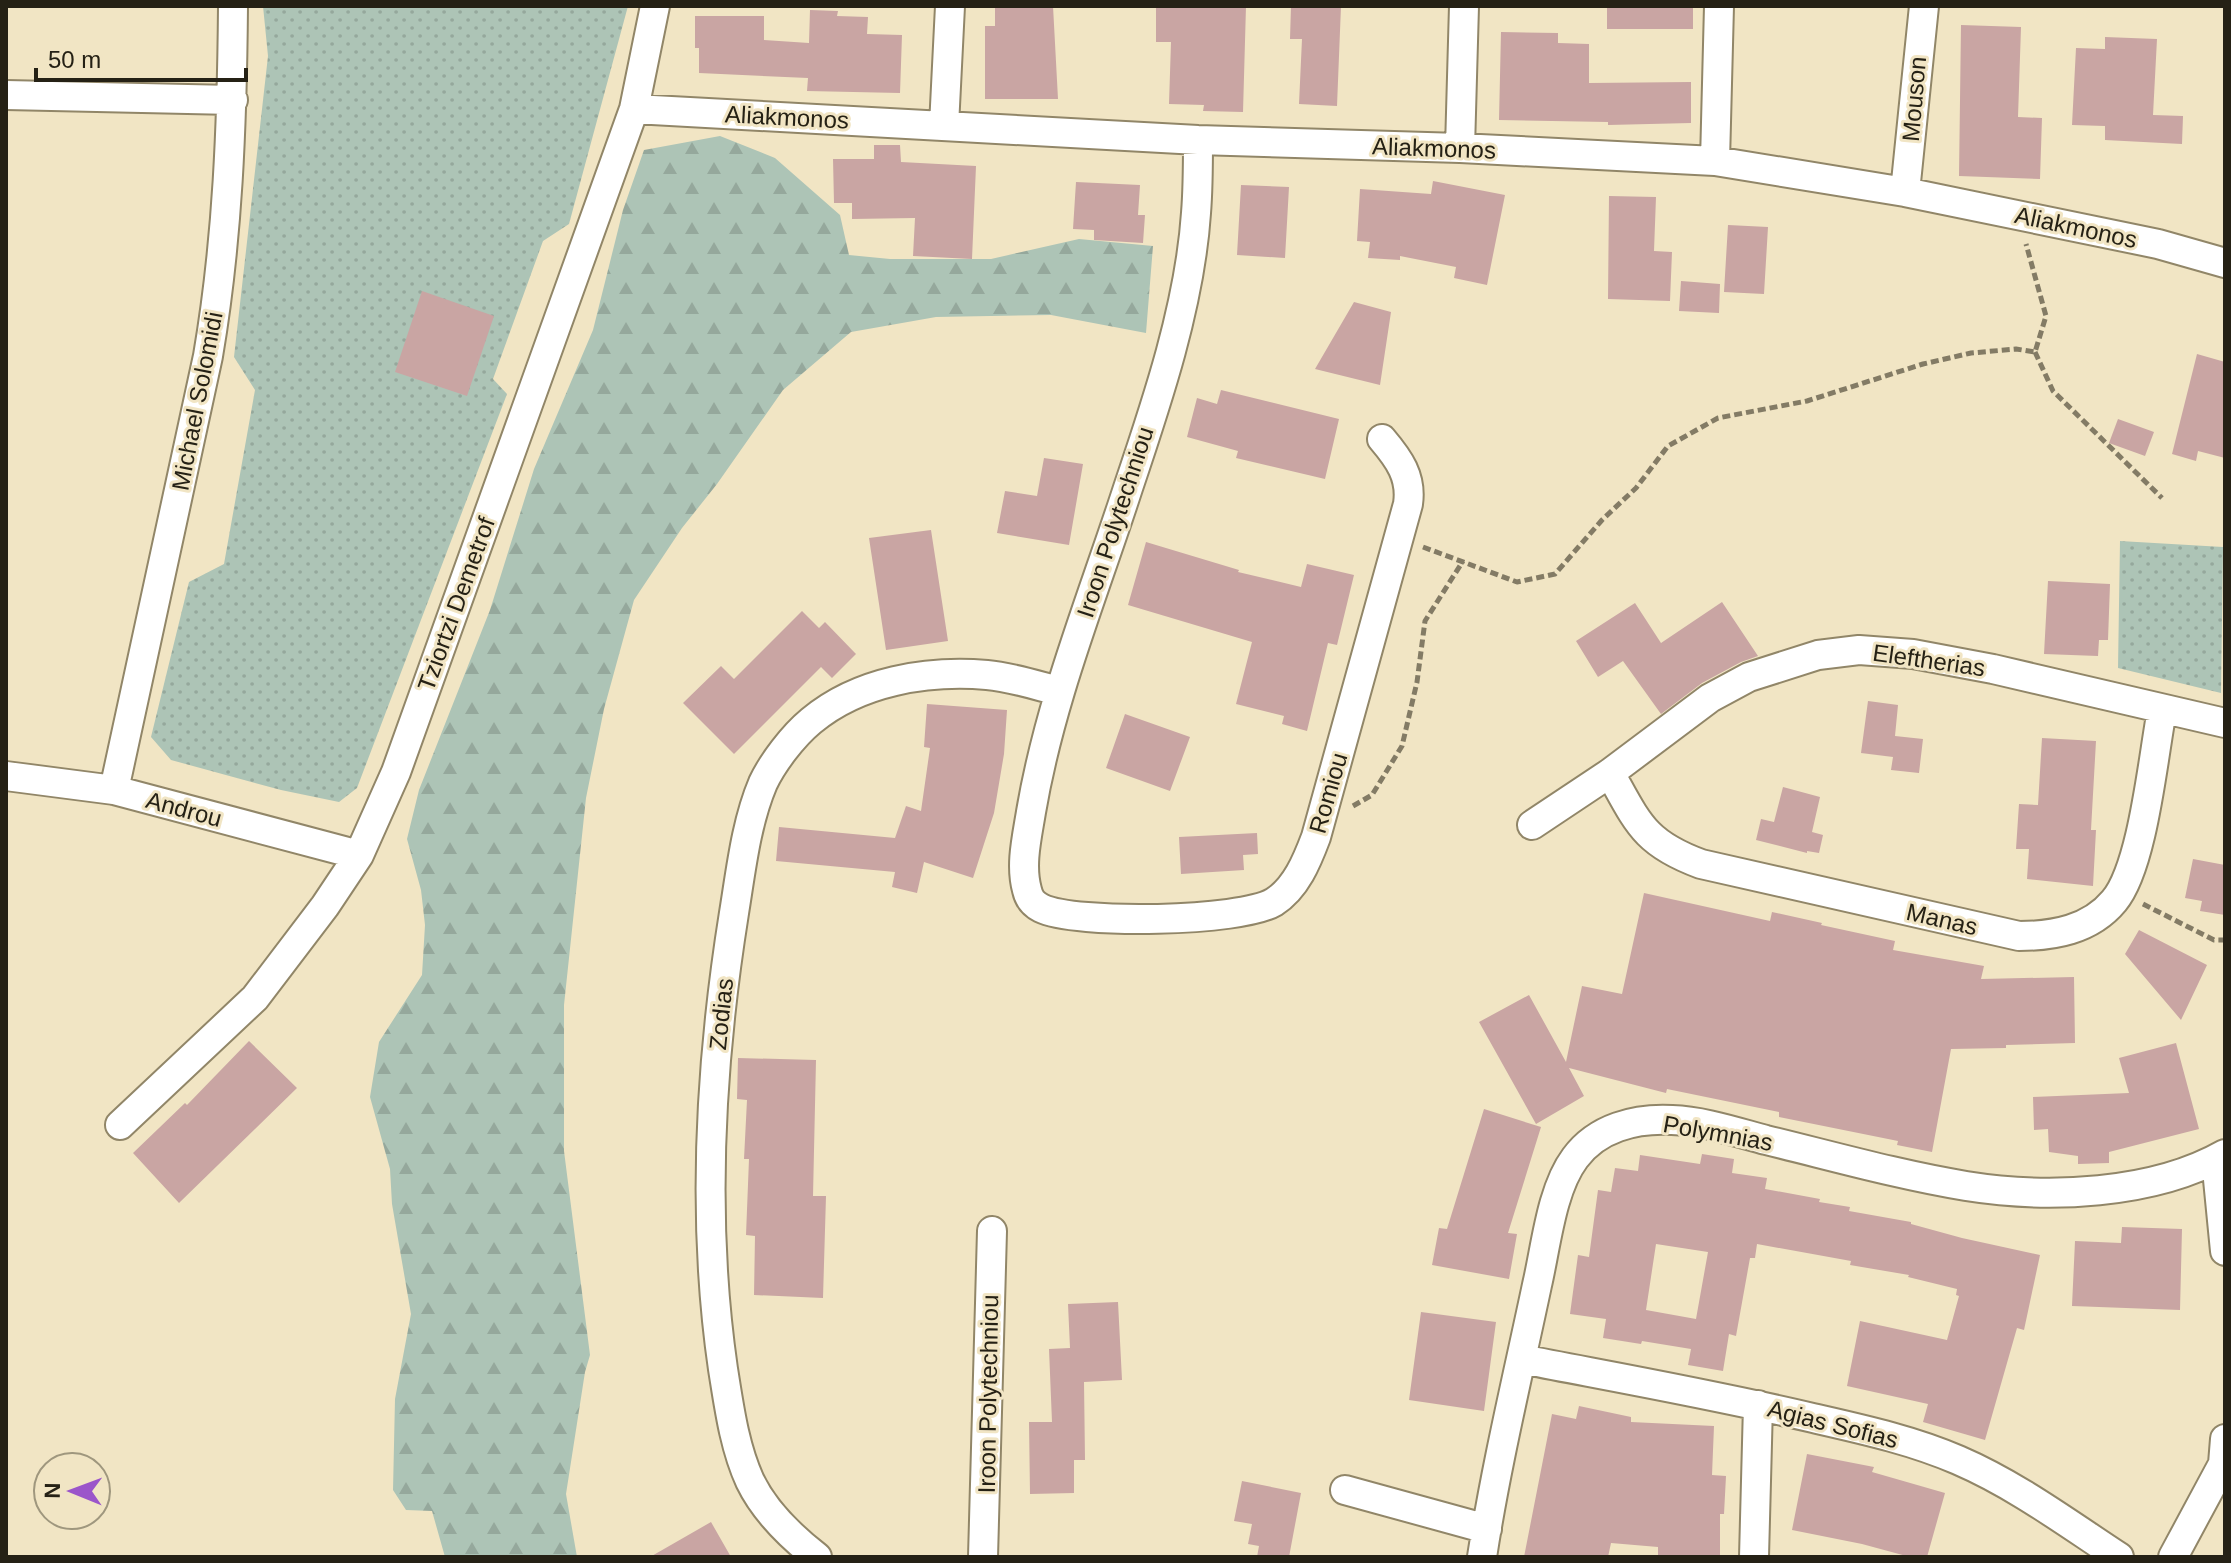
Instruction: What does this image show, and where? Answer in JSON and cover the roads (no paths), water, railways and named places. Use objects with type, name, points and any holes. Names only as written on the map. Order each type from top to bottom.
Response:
[{"type":"street","name":"Michael Solomidi","points":[[114,790],[218,299],[226,228],[233,100],[233,6]]},
{"type":"street","name":"Tziortzi Demetrof","points":[[120,1125],[255,998],[325,906],[359,855],[396,772],[634,109],[655,6]]},
{"type":"street","points":[[944,126],[950,6]]},
{"type":"street","points":[[1460,148],[1464,6]]},
{"type":"street","points":[[1715,161],[1719,6]]},
{"type":"street","name":"Mouson","points":[[1905,192],[1924,6]]},
{"type":"street","points":[[6,95],[233,100]]},
{"type":"street","name":"Aliakmonos","points":[[634,109],[1198,140],[1460,148],[1715,161],[1905,192],[2158,244],[2225,263]]},
{"type":"street","name":"Iroon Polytechniou","points":[[1031,901],[1024,876],[1025,851],[1037,778],[1058,691],[1128,488],[1179,312],[1197,212],[1198,140]]},
{"type":"street","name":"Romiou","points":[[1031,901],[1039,907],[1063,914],[1190,918],[1253,910],[1276,901],[1291,887],[1310,854],[1318,828],[1408,504],[1410,483],[1397,457],[1382,439]]},
{"type":"street","name":"Eleftherias","points":[[1532,825],[1610,773],[1710,698],[1749,677],[1818,655],[1859,650],[1913,654],[1993,669],[2225,723]]},
{"type":"street","name":"Zodias","points":[[817,1557],[780,1526],[749,1479],[730,1412],[716,1310],[711,1176],[714,1079],[727,962],[751,825],[764,783],[785,750],[809,722],[864,690],[905,679],[964,674],[990,675],[1058,691]]},
{"type":"street","name":"Manas","points":[[1610,773],[1637,820],[1655,842],[1673,854],[1701,864],[2019,936],[2047,936],[2074,930],[2099,915],[2114,901],[2128,878],[2138,841],[2162,710]]},
{"type":"street","name":"Androu","points":[[6,776],[114,790],[359,855]]},
{"type":"street","name":"Polymnias","points":[[1484,1543],[1558,1193],[1575,1158],[1602,1132],[1631,1122],[1672,1120],[1967,1186],[2036,1193],[2102,1189],[2163,1180],[2202,1167],[2220,1156]]},
{"type":"street","points":[[2220,1156],[2225,1251]]},
{"type":"street","name":"Iroon Polytechniou","points":[[983,1557],[992,1231]]},
{"type":"street","name":"Agias Sofias","points":[[1521,1359],[1758,1405],[1860,1429],[1957,1459],[2035,1502],[2119,1557]]},
{"type":"street","points":[[1754,1557],[1758,1405]]},
{"type":"street","points":[[2173,1557],[2224,1456]]},
{"type":"street","points":[[1345,1490],[1484,1543]]}]
